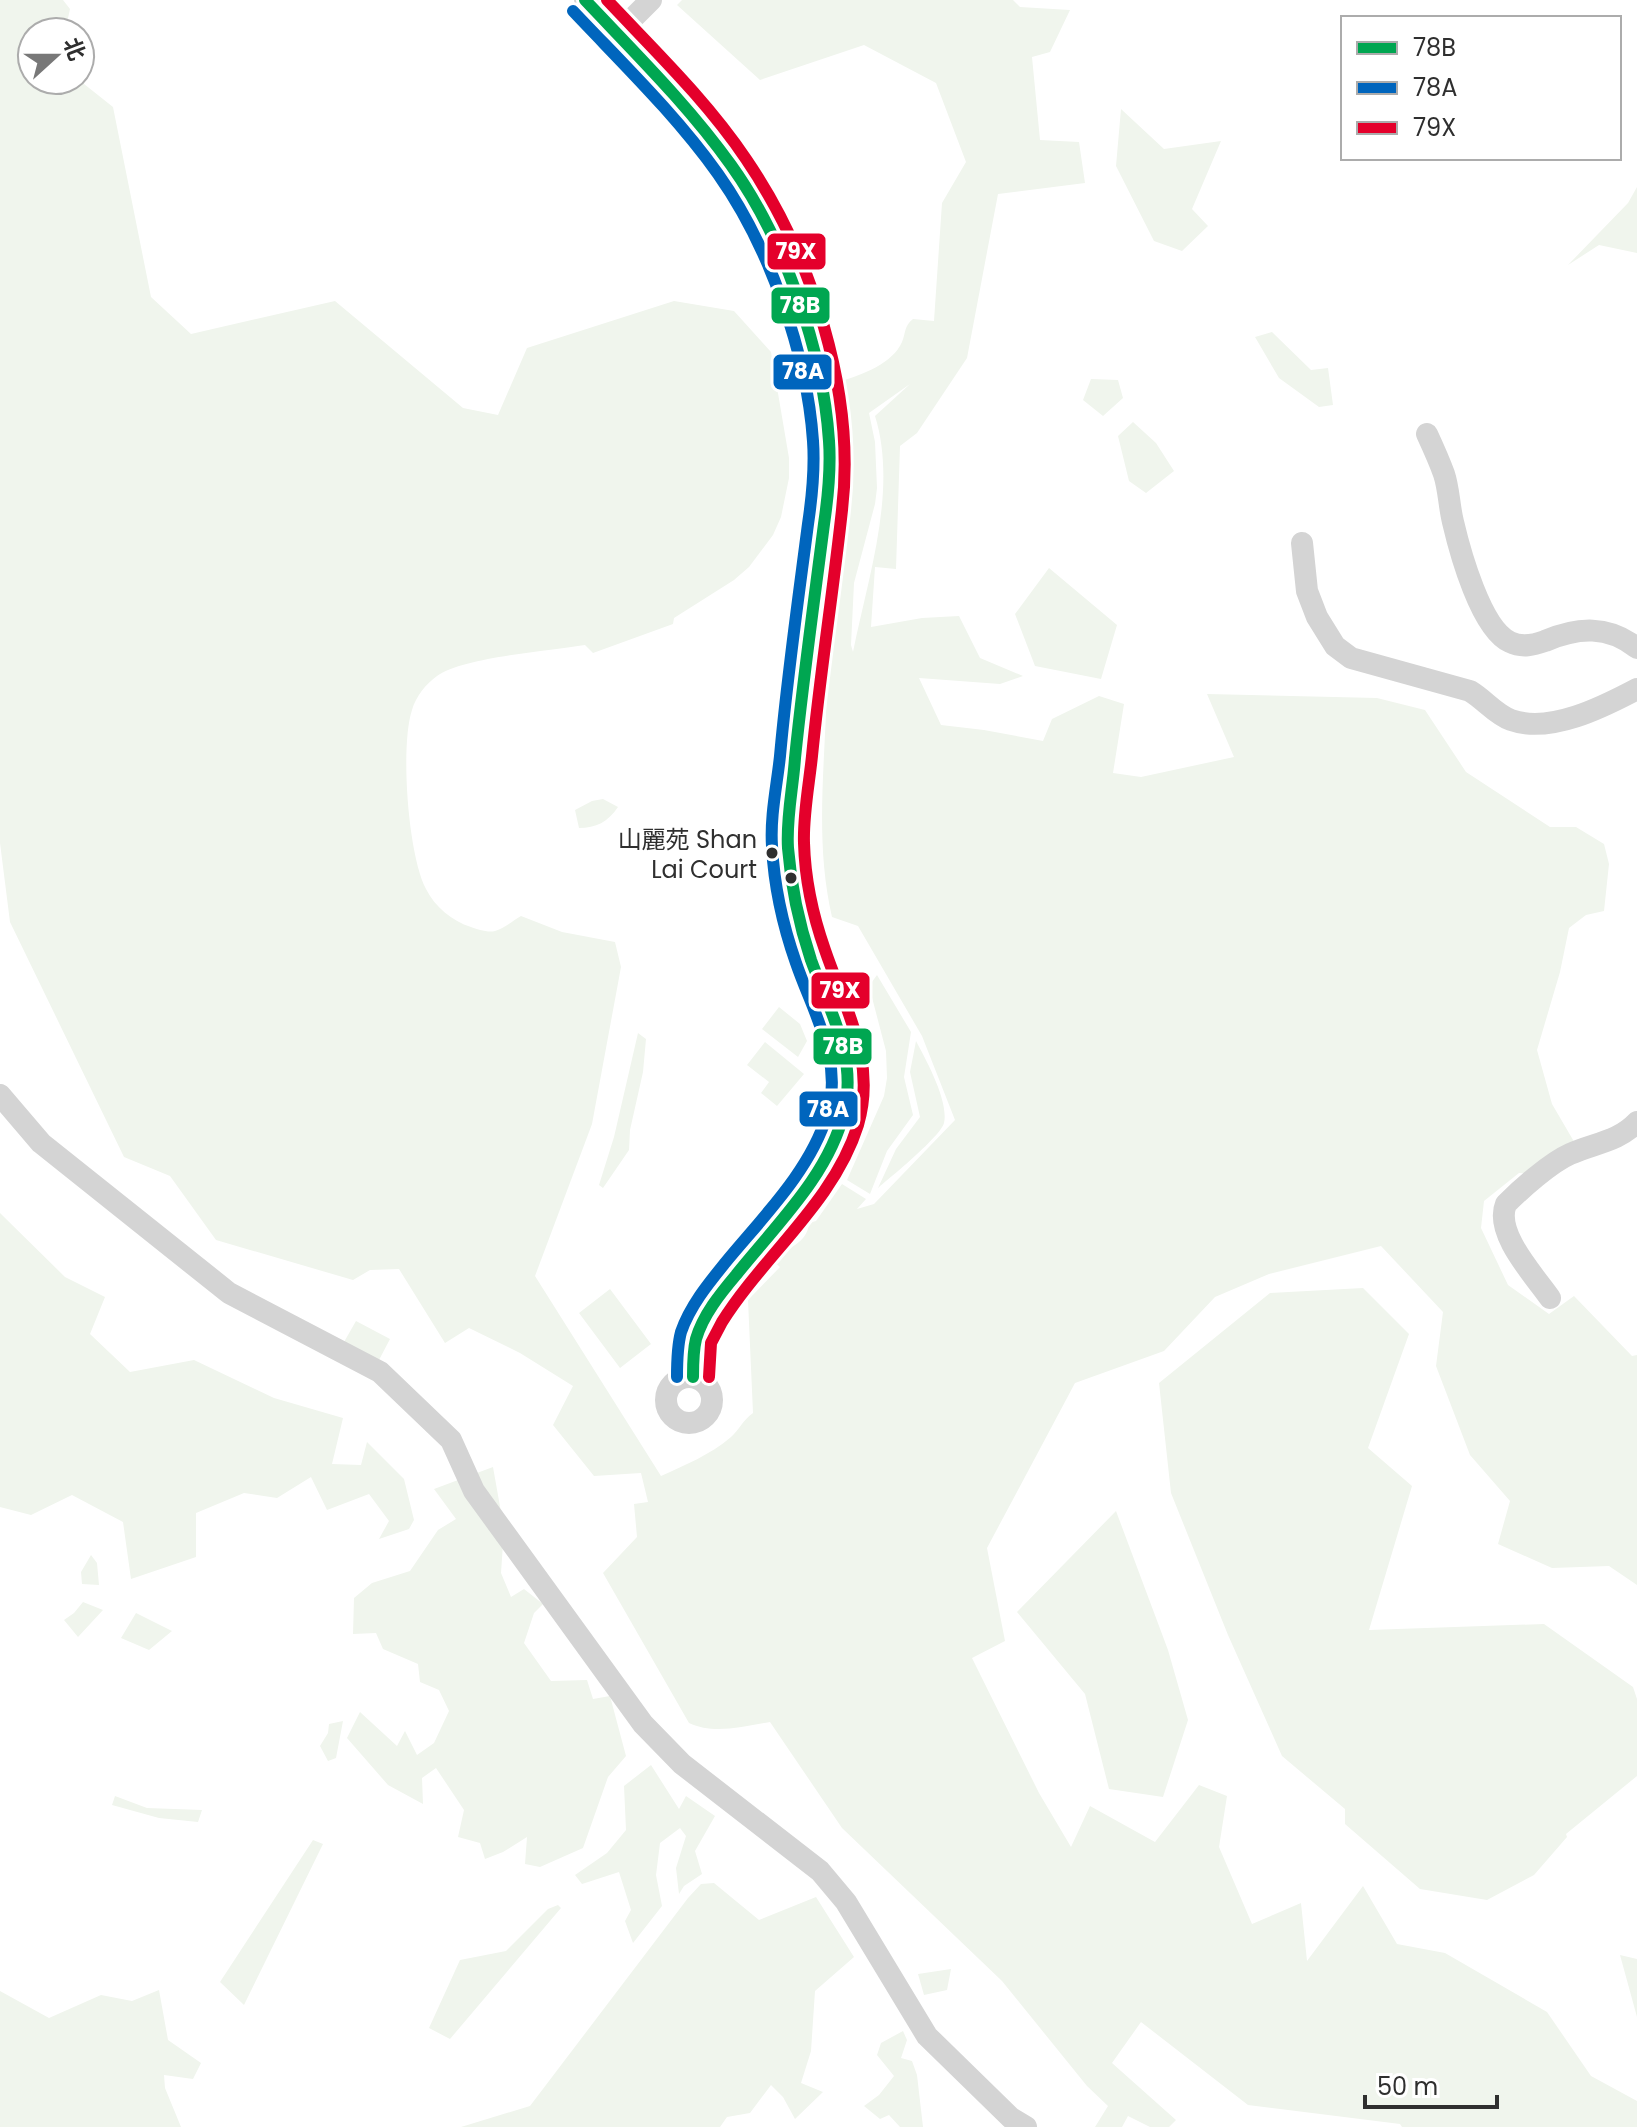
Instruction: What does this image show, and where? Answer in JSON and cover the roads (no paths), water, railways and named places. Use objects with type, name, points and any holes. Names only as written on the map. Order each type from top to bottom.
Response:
[{"type":"street","points":[[585,0],[731,164],[749,192],[801,312],[820,378],[830,439],[829,489],[798,721],[788,844],[796,904],[810,956],[846,1058],[849,1095],[840,1128],[815,1176],[720,1294],[702,1326],[696,1339],[693,1377]]},
{"type":"street","points":[[617,34],[651,0]]},
{"type":"street","points":[[1427,434],[1444,475],[1452,521],[1469,579],[1482,609],[1501,635],[1509,642],[1534,645],[1583,629],[1606,631],[1637,648]]},
{"type":"street","points":[[1302,543],[1307,591],[1317,617],[1335,646],[1351,658],[1470,691],[1510,720],[1527,724],[1573,718],[1637,689]]},
{"type":"street","points":[[0,1095],[41,1143],[229,1293],[380,1372],[444,1433],[456,1448],[474,1491],[643,1724],[682,1764],[820,1871],[846,1902],[927,2036],[1011,2118],[1026,2127]]},
{"type":"street","points":[[1550,1298],[1509,1239],[1502,1213],[1506,1204],[1561,1158],[1613,1140],[1628,1132],[1637,1122]]},
{"type":"place","name":"山麗苑 Shan Lai Court","points":[[772,853]]}]
